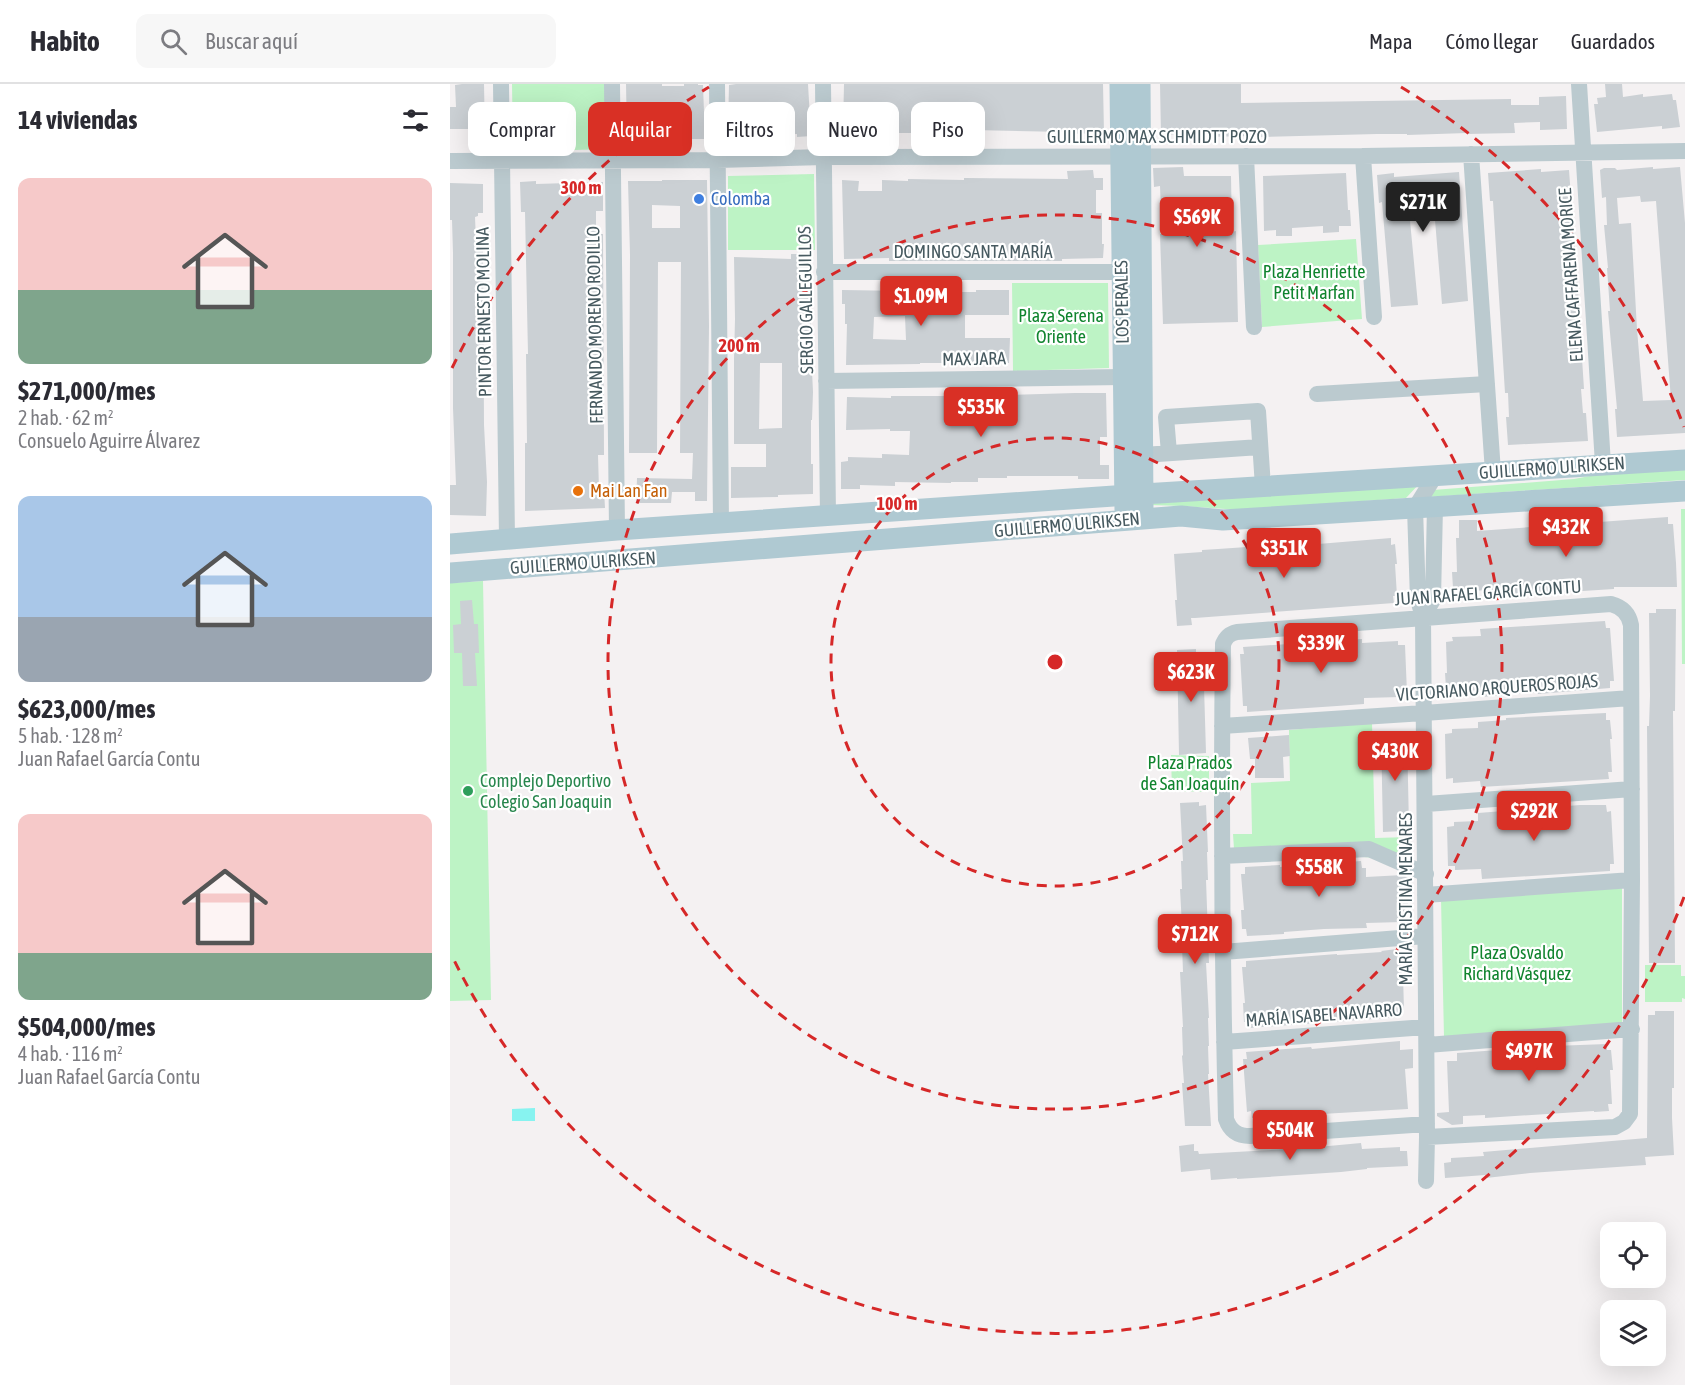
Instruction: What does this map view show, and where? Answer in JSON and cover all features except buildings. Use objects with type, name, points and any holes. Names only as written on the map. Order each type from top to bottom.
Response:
[{"type":"main road","name":"LOS PERALES","points":[[1120,84],[1131,157],[1143,455],[1134,495]]},
{"type":"main road","name":"LOS PERALES","points":[[1135,519],[1123,377],[1122,272],[1131,157],[1140,84]]},
{"type":"main road","name":"GUILLERMO ULRIKSEN","points":[[450,544],[617,530],[1685,460]]},
{"type":"main road","name":"GUILLERMO ULRIKSEN","points":[[450,573],[1135,519],[1181,516],[1223,520],[1685,491]]},
{"type":"street","name":"PINTOR ERNESTO MOLINA","points":[[501,84],[507,539]]},
{"type":"street","name":"FERNANDO MORENO RODILLO","points":[[612,84],[617,530]]},
{"type":"street","points":[[717,84],[721,524]]},
{"type":"street","name":"SERGIO GALLEGUILLOS","points":[[823,84],[828,516]]},
{"type":"street","name":"ELENA CAFFARENA MORICE","points":[[1579,84],[1603,464]]},
{"type":"street","name":"GUILLERMO MAX SCHMIDTT POZO","points":[[450,161],[717,160],[824,157],[1362,156],[1685,151]]},
{"type":"street","points":[[1472,154],[1493,472]]},
{"type":"street","points":[[1246,156],[1254,327]]},
{"type":"street","points":[[1362,156],[1374,317]]},
{"type":"street","name":"DOMINGO SANTA MARÍA","points":[[824,272],[1122,272]]},
{"type":"street","name":"MAX JARA","points":[[826,381],[1123,377]]},
{"type":"street","points":[[1317,394],[1486,384]]},
{"type":"street","points":[[1169,453],[1166,417],[1258,411],[1263,487]]},
{"type":"street","points":[[1143,455],[1260,447]]},
{"type":"street","points":[[1425,507],[1435,476]]},
{"type":"street","name":"MARÍA CRISTINA MENARES","points":[[1425,507],[1418,600],[1423,617],[1426,1181]]},
{"type":"street","name":"JUAN RAFAEL GARCÍA CONTU","points":[[1611,604],[1624,611],[1631,625],[1632,1029],[1631,1109],[1628,1119],[1620,1125],[1599,1128],[1239,1135],[1231,1129],[1226,1119],[1222,856],[1223,644],[1228,636],[1237,632],[1423,617],[1611,604]]},
{"type":"street","name":"VICTORIANO ARQUEROS ROJAS","points":[[1222,726],[1631,698]]},
{"type":"street","points":[[1425,804],[1632,789]]},
{"type":"street","points":[[1222,856],[1369,849],[1426,874]]},
{"type":"street","points":[[1425,895],[1632,880]]},
{"type":"street","points":[[1223,952],[1425,936]]},
{"type":"street","name":"MARÍA ISABEL NAVARRO","points":[[1224,1042],[1426,1027]]},
{"type":"street","points":[[1427,1045],[1632,1029]]},
{"type":"green space","points":[[512,84],[607,84],[607,102],[588,102],[588,150],[576,150],[576,102],[512,102]]},
{"type":"green space","points":[[814,174],[815,250],[728,250],[728,176]]},
{"type":"green space","name":"Plaza Henriette Petit Marfan","points":[[1356,239],[1362,319],[1262,327],[1258,245]]},
{"type":"green space","name":"Plaza Serena Oriente","points":[[1012,283],[1108,283],[1109,368],[1013,371]]},
{"type":"green space","points":[[1685,466],[1685,480],[1429,497],[1433,490],[1574,479],[1611,472]]},
{"type":"green space","points":[[1420,483],[1406,498],[1240,510],[1147,504]]},
{"type":"green space","points":[[1681,509],[1685,509],[1685,664],[1682,664]]},
{"type":"green space","name":"Complejo Deportivo Colegio San Joaquin","points":[[483,581],[491,1000],[450,1001],[450,583]]},
{"type":"green space","points":[[1372,723],[1375,838],[1410,837],[1411,860],[1234,849],[1233,834],[1252,834],[1251,783],[1290,781],[1289,730]]},
{"type":"green space","name":"Plaza Prados de San Joaquín","points":[[1171,755],[1209,756],[1209,792],[1172,791]]},
{"type":"green space","name":"Plaza Osvaldo Richard Vásquez","points":[[1622,888],[1622,1025],[1444,1037],[1441,899]]},
{"type":"green space","points":[[1645,965],[1681,965],[1681,976],[1685,976],[1685,999],[1682,998],[1682,1002],[1645,1002]]},
{"type":"water","points":[[535,1108],[535,1121],[512,1121],[512,1109]]},
{"type":"place","name":"Colomba","points":[[699,199]]},
{"type":"place","name":"Mai Lan Fan","points":[[578,491]]},
{"type":"place","name":"Complejo Deportivo Colegio San Joaquin","points":[[468,791]]}]
